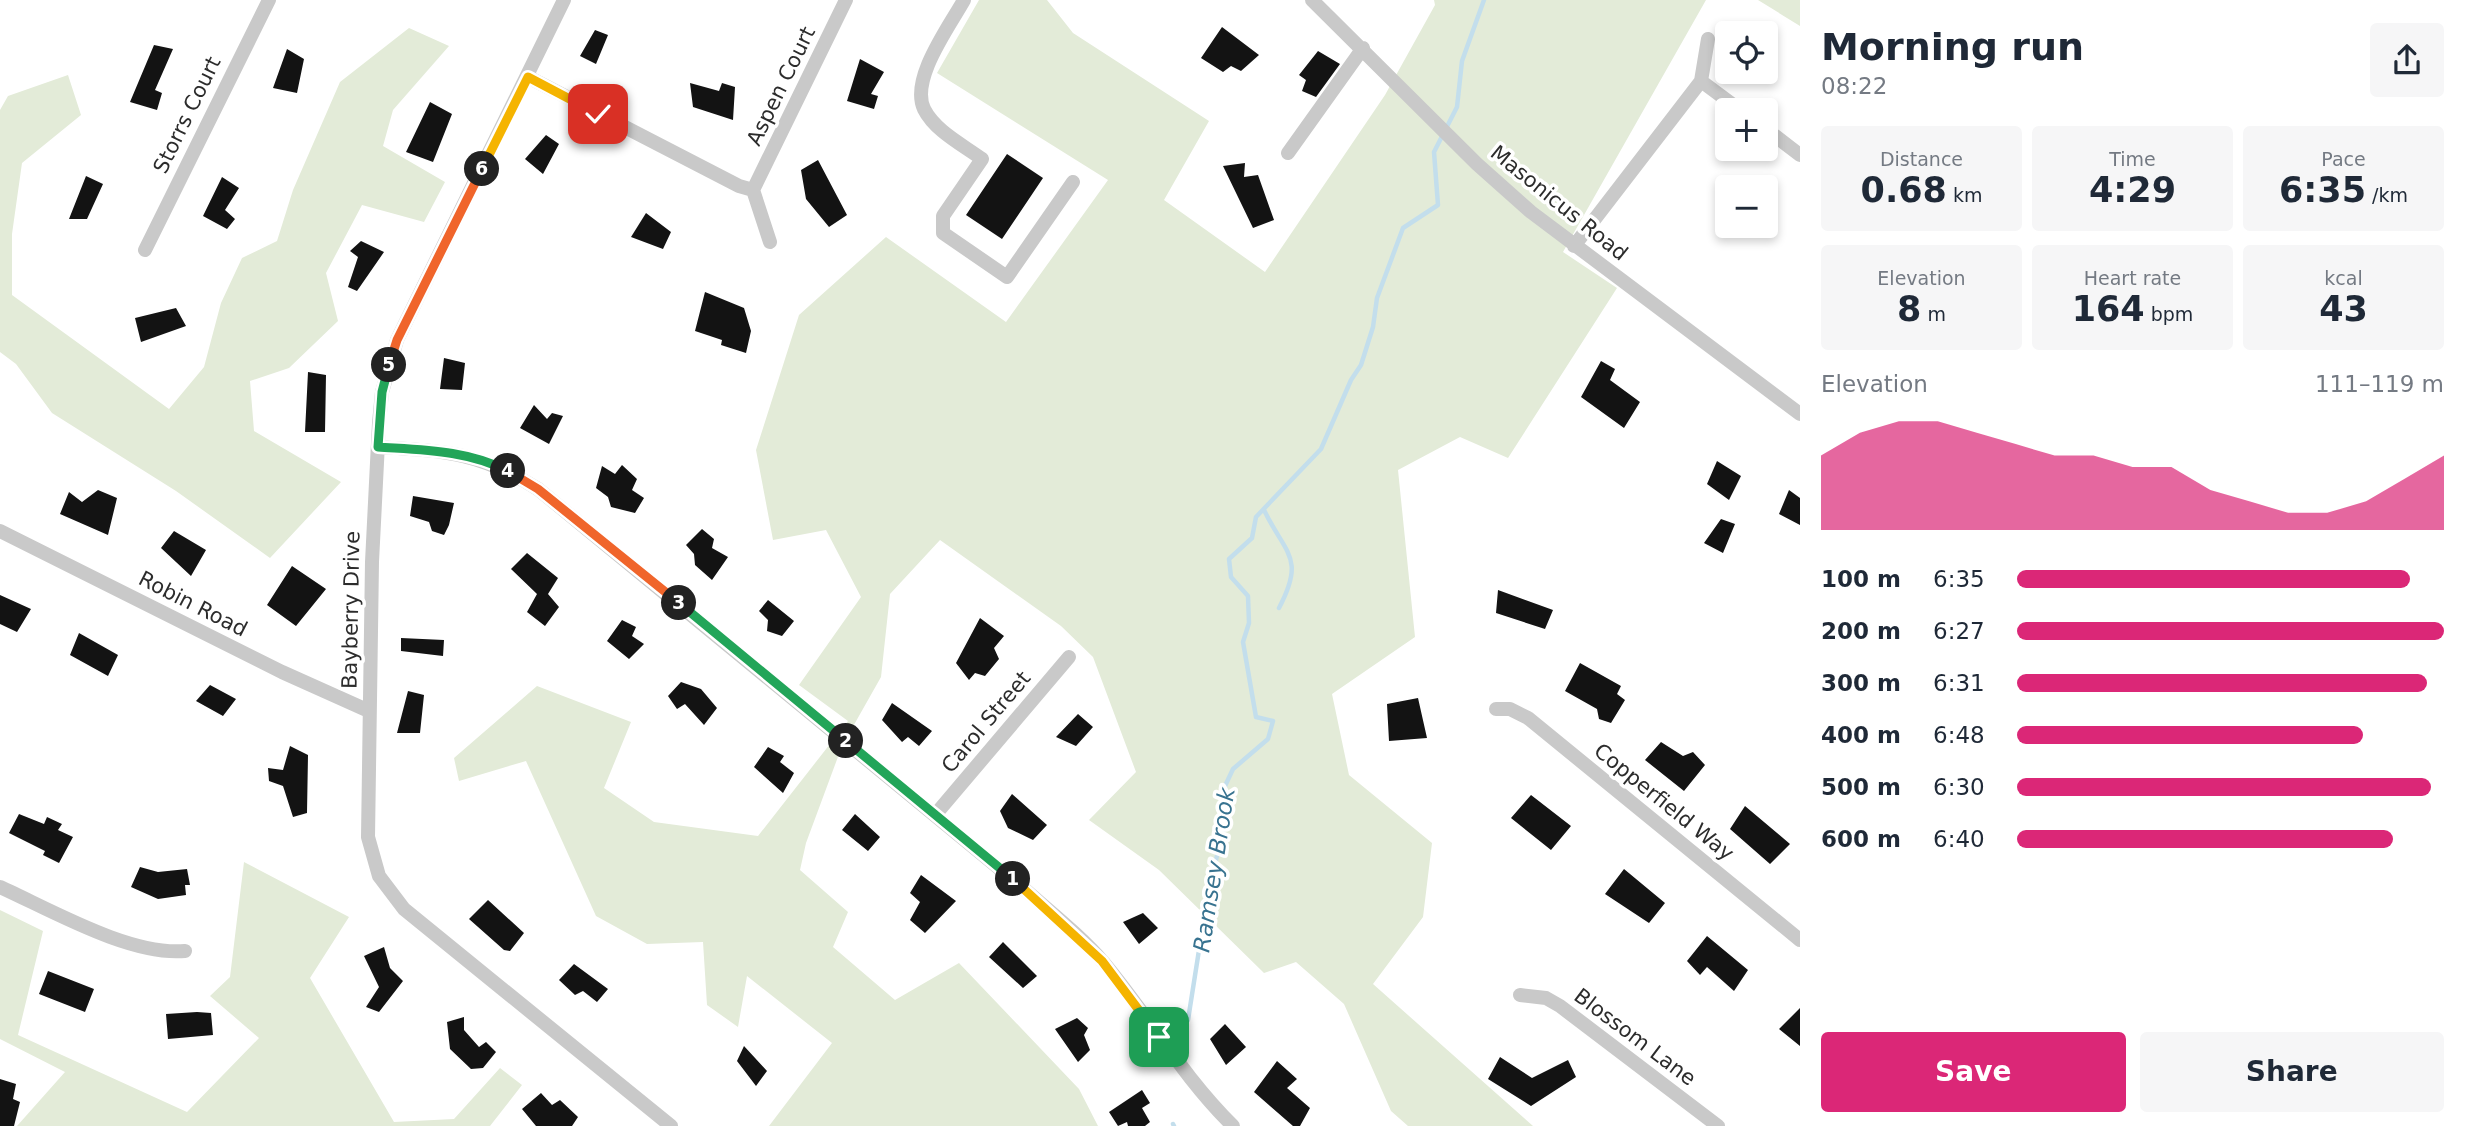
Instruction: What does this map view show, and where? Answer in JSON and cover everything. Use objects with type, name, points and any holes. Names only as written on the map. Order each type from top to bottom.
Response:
[{"type":"street","name":"Storrs Court","points":[[145,250],[269,0]]},
{"type":"street","name":"Bayberry Drive","points":[[565,0],[397,340],[382,392],[372,562],[368,836],[379,876],[390,895],[404,909],[670,1126]]},
{"type":"street","name":"Aspen Court","points":[[753,190],[846,0]]},
{"type":"street","points":[[964,0],[923,74],[920,91],[925,109],[940,128],[982,159],[943,216],[943,233],[1007,276],[1073,182]]},
{"type":"street","name":"Masonicus Road","points":[[1313,0],[1504,190],[1574,246],[1800,414]]},
{"type":"street","points":[[1574,246],[1700,81],[1708,39]]},
{"type":"street","points":[[1288,153],[1363,48]]},
{"type":"street","points":[[528,77],[738,186],[753,190],[769,242]]},
{"type":"street","points":[[1700,81],[1723,98]]},
{"type":"street","points":[[1778,139],[1800,155]]},
{"type":"street","points":[[378,447],[443,450],[470,456],[496,464],[538,489],[1022,887],[1102,961],[1181,1069],[1233,1126]]},
{"type":"street","name":"Robin Road","points":[[0,531],[282,672],[369,711]]},
{"type":"street","name":"Carol Street","points":[[935,815],[1069,657]]},
{"type":"street","name":"Copperfield Way","points":[[1496,709],[1510,709],[1528,718],[1800,940]]},
{"type":"street","points":[[0,887],[131,945],[155,951],[185,951]]},
{"type":"street","name":"Blossom Lane","points":[[1520,995],[1546,998],[1560,1006],[1718,1126]]},
{"type":"green space","points":[[979,0],[1047,0],[1073,33],[1209,121],[1164,200],[1265,272],[1385,95],[1435,5],[1434,0],[1706,0],[1563,252],[1617,288],[1508,458],[1460,437],[1398,470],[1415,637],[1332,694],[1349,775],[1432,843],[1423,917],[1373,984],[1533,1126],[1408,1126],[1391,1111],[1344,1004],[1296,962],[1264,973],[1159,870],[1089,820],[1136,772],[1093,657],[1061,626],[940,540],[890,594],[881,677],[842,746],[806,843],[800,870],[848,912],[833,947],[895,1000],[959,963],[1079,1089],[1098,1126],[769,1126],[832,1043],[747,976],[738,1027],[707,1005],[703,942],[647,944],[596,916],[526,761],[459,781],[454,758],[537,686],[631,722],[604,788],[654,822],[758,836],[848,721],[799,685],[861,597],[826,530],[773,540],[756,450],[799,315],[886,237],[1006,322],[1108,180],[937,73]]},
{"type":"green space","points":[[1758,0],[1800,0],[1800,26]]},
{"type":"green space","points":[[409,28],[449,46],[393,110],[383,146],[445,182],[424,222],[362,205],[326,273],[338,321],[289,368],[250,381],[254,431],[341,482],[270,558],[176,491],[52,413],[16,364],[0,352],[0,110],[8,96],[68,75],[81,115],[22,163],[12,234],[12,295],[169,409],[204,367],[221,303],[242,258],[277,241],[293,190],[340,82]]},
{"type":"green space","points":[[244,862],[349,917],[310,978],[394,1122],[454,1119],[500,1068],[522,1085],[490,1126],[17,1126],[65,1072],[0,1039],[0,910],[43,931],[18,1035],[187,1112],[259,1038],[210,996],[230,977]]},
{"type":"building","points":[[1222,27],[1259,55],[1241,71],[1231,66],[1223,72],[1201,58]]},
{"type":"building","points":[[595,30],[608,35],[596,64],[580,56]]},
{"type":"building","points":[[154,45],[173,49],[155,90],[162,93],[157,110],[130,102]]},
{"type":"building","points":[[287,49],[304,59],[297,93],[273,88]]},
{"type":"building","points":[[1318,51],[1340,64],[1316,97],[1302,91],[1306,80],[1299,75]]},
{"type":"building","points":[[860,59],[884,72],[871,94],[878,96],[874,109],[847,101]]},
{"type":"building","points":[[690,83],[719,91],[722,83],[735,87],[733,120],[693,107]]},
{"type":"building","points":[[430,102],[452,114],[433,162],[406,152]]},
{"type":"building","points":[[546,135],[559,144],[543,174],[525,159]]},
{"type":"building","points":[[1007,154],[1043,178],[1002,239],[966,215]]},
{"type":"building","points":[[818,160],[847,215],[829,227],[806,199],[801,170]]},
{"type":"building","points":[[1245,163],[1244,177],[1258,175],[1274,220],[1253,228],[1223,166]]},
{"type":"building","points":[[86,176],[103,184],[87,219],[69,219]]},
{"type":"building","points":[[222,177],[239,188],[225,210],[235,219],[227,229],[203,216]]},
{"type":"building","points":[[646,213],[671,232],[663,249],[631,237]]},
{"type":"building","points":[[361,241],[384,252],[357,291],[348,287],[358,257],[350,251]]},
{"type":"building","points":[[705,292],[744,308],[751,331],[746,353],[721,345],[722,340],[695,331]]},
{"type":"building","points":[[176,308],[186,326],[141,342],[135,318]]},
{"type":"building","points":[[444,358],[465,363],[462,390],[440,389]]},
{"type":"building","points":[[1601,361],[1615,369],[1610,380],[1640,402],[1624,428],[1581,397]]},
{"type":"building","points":[[308,372],[326,375],[325,432],[305,432]]},
{"type":"building","points":[[534,405],[547,419],[552,413],[563,416],[549,444],[520,428]]},
{"type":"building","points":[[1717,461],[1741,476],[1729,500],[1707,484]]},
{"type":"building","points":[[622,465],[637,479],[632,490],[644,498],[635,513],[611,507],[608,497],[596,488],[602,466],[615,474]]},
{"type":"building","points":[[98,490],[117,498],[108,535],[60,514],[69,492],[82,502]]},
{"type":"building","points":[[1789,490],[1800,498],[1800,525],[1779,514]]},
{"type":"building","points":[[413,496],[454,503],[444,535],[432,531],[429,522],[410,516]]},
{"type":"building","points":[[1721,519],[1735,524],[1723,553],[1704,543]]},
{"type":"building","points":[[702,529],[714,539],[712,548],[728,557],[712,580],[695,565],[694,554],[686,545]]},
{"type":"building","points":[[174,531],[206,550],[191,576],[161,548]]},
{"type":"building","points":[[527,553],[558,578],[548,594],[559,607],[545,626],[527,612],[537,594],[511,569]]},
{"type":"building","points":[[292,566],[326,589],[296,626],[267,605]]},
{"type":"building","points":[[1498,590],[1553,610],[1545,629],[1496,613]]},
{"type":"building","points":[[0,595],[31,609],[17,632],[0,624]]},
{"type":"building","points":[[768,600],[794,621],[782,636],[767,631],[768,620],[759,611]]},
{"type":"building","points":[[980,618],[1004,636],[994,648],[999,659],[985,676],[975,673],[969,680],[956,663]]},
{"type":"building","points":[[622,620],[636,627],[632,636],[644,644],[629,659],[607,641]]},
{"type":"building","points":[[79,633],[118,655],[108,676],[70,655]]},
{"type":"building","points":[[401,638],[444,640],[443,656],[401,651]]},
{"type":"building","points":[[1580,663],[1621,686],[1617,694],[1625,700],[1611,723],[1599,719],[1597,709],[1565,691]]},
{"type":"building","points":[[681,682],[701,689],[717,708],[704,725],[685,704],[677,709],[668,696]]},
{"type":"building","points":[[210,685],[236,699],[223,716],[196,701]]},
{"type":"building","points":[[408,691],[424,695],[420,733],[397,733]]},
{"type":"building","points":[[1418,698],[1427,738],[1389,741],[1387,704]]},
{"type":"building","points":[[892,703],[932,731],[919,746],[908,737],[902,742],[882,720]]},
{"type":"building","points":[[1078,714],[1093,727],[1076,746],[1056,737]]},
{"type":"building","points":[[1661,742],[1683,756],[1693,752],[1705,765],[1684,791],[1645,760]]},
{"type":"building","points":[[290,746],[308,755],[307,813],[293,817],[283,786],[269,781],[268,768],[283,770]]},
{"type":"building","points":[[768,747],[784,756],[780,762],[794,773],[783,793],[754,767]]},
{"type":"building","points":[[1012,794],[1047,825],[1033,840],[1008,828],[1000,811]]},
{"type":"building","points":[[1531,795],[1571,826],[1551,850],[1511,818]]},
{"type":"building","points":[[1745,806],[1790,844],[1770,864],[1730,829]]},
{"type":"building","points":[[19,814],[44,824],[47,817],[62,824],[58,830],[73,837],[59,863],[43,855],[45,851],[9,833]]},
{"type":"building","points":[[855,814],[880,837],[868,851],[842,830]]},
{"type":"building","points":[[140,867],[158,872],[187,869],[190,885],[185,885],[186,895],[158,899],[131,887]]},
{"type":"building","points":[[1624,869],[1665,903],[1649,923],[1605,894]]},
{"type":"building","points":[[921,875],[956,901],[925,933],[910,920],[920,902],[910,893]]},
{"type":"building","points":[[488,900],[524,933],[510,951],[504,950],[469,919]]},
{"type":"building","points":[[1143,913],[1158,928],[1139,944],[1123,922]]},
{"type":"building","points":[[1707,936],[1748,970],[1734,991],[1707,967],[1700,975],[1687,961]]},
{"type":"building","points":[[1003,942],[1037,976],[1023,988],[989,957]]},
{"type":"building","points":[[384,947],[390,968],[403,981],[379,1012],[366,1007],[379,987],[364,956]]},
{"type":"building","points":[[574,964],[608,989],[597,1002],[583,991],[575,995],[559,980]]},
{"type":"building","points":[[48,971],[94,989],[85,1012],[39,994]]},
{"type":"building","points":[[1800,1008],[1800,1046],[1779,1029]]},
{"type":"building","points":[[211,1013],[213,1035],[168,1039],[166,1014]]},
{"type":"building","points":[[464,1017],[464,1030],[479,1047],[486,1042],[496,1052],[483,1068],[471,1069],[450,1049],[447,1022]]},
{"type":"building","points":[[1077,1018],[1088,1028],[1084,1035],[1090,1050],[1078,1062],[1055,1029]]},
{"type":"building","points":[[1225,1024],[1246,1047],[1226,1065],[1210,1039]]},
{"type":"building","points":[[744,1046],[767,1071],[756,1086],[737,1061]]},
{"type":"building","points":[[1500,1057],[1532,1078],[1568,1060],[1576,1077],[1531,1106],[1488,1079]]},
{"type":"building","points":[[1277,1061],[1297,1079],[1287,1088],[1310,1108],[1300,1126],[1293,1126],[1254,1092]]},
{"type":"building","points":[[0,1079],[16,1084],[13,1099],[20,1102],[14,1126],[0,1126]]},
{"type":"building","points":[[1142,1090],[1150,1103],[1142,1108],[1150,1122],[1145,1126],[1128,1126],[1127,1122],[1118,1126],[1109,1112]]},
{"type":"building","points":[[541,1093],[552,1105],[560,1100],[578,1117],[572,1126],[536,1126],[522,1109]]},
{"type":"waterway","name":"Ramsey Brook","points":[[1188,1020],[1208,893],[1223,831],[1225,786],[1233,769],[1268,739],[1273,721],[1256,717],[1243,642],[1249,623],[1248,596],[1231,577],[1229,559],[1252,538],[1256,517],[1321,449],[1351,380],[1361,365],[1373,327],[1377,298],[1403,228],[1438,205],[1434,152],[1457,107],[1462,61],[1484,0]]},
{"type":"waterway","points":[[1264,510],[1290,556],[1292,566],[1287,591],[1279,608]]},
{"type":"route","points":[[598,114],[528,77],[397,340],[382,392],[378,447],[443,450],[470,456],[496,464],[538,489],[635,566],[1022,887],[1102,961],[1159,1037]]}]
